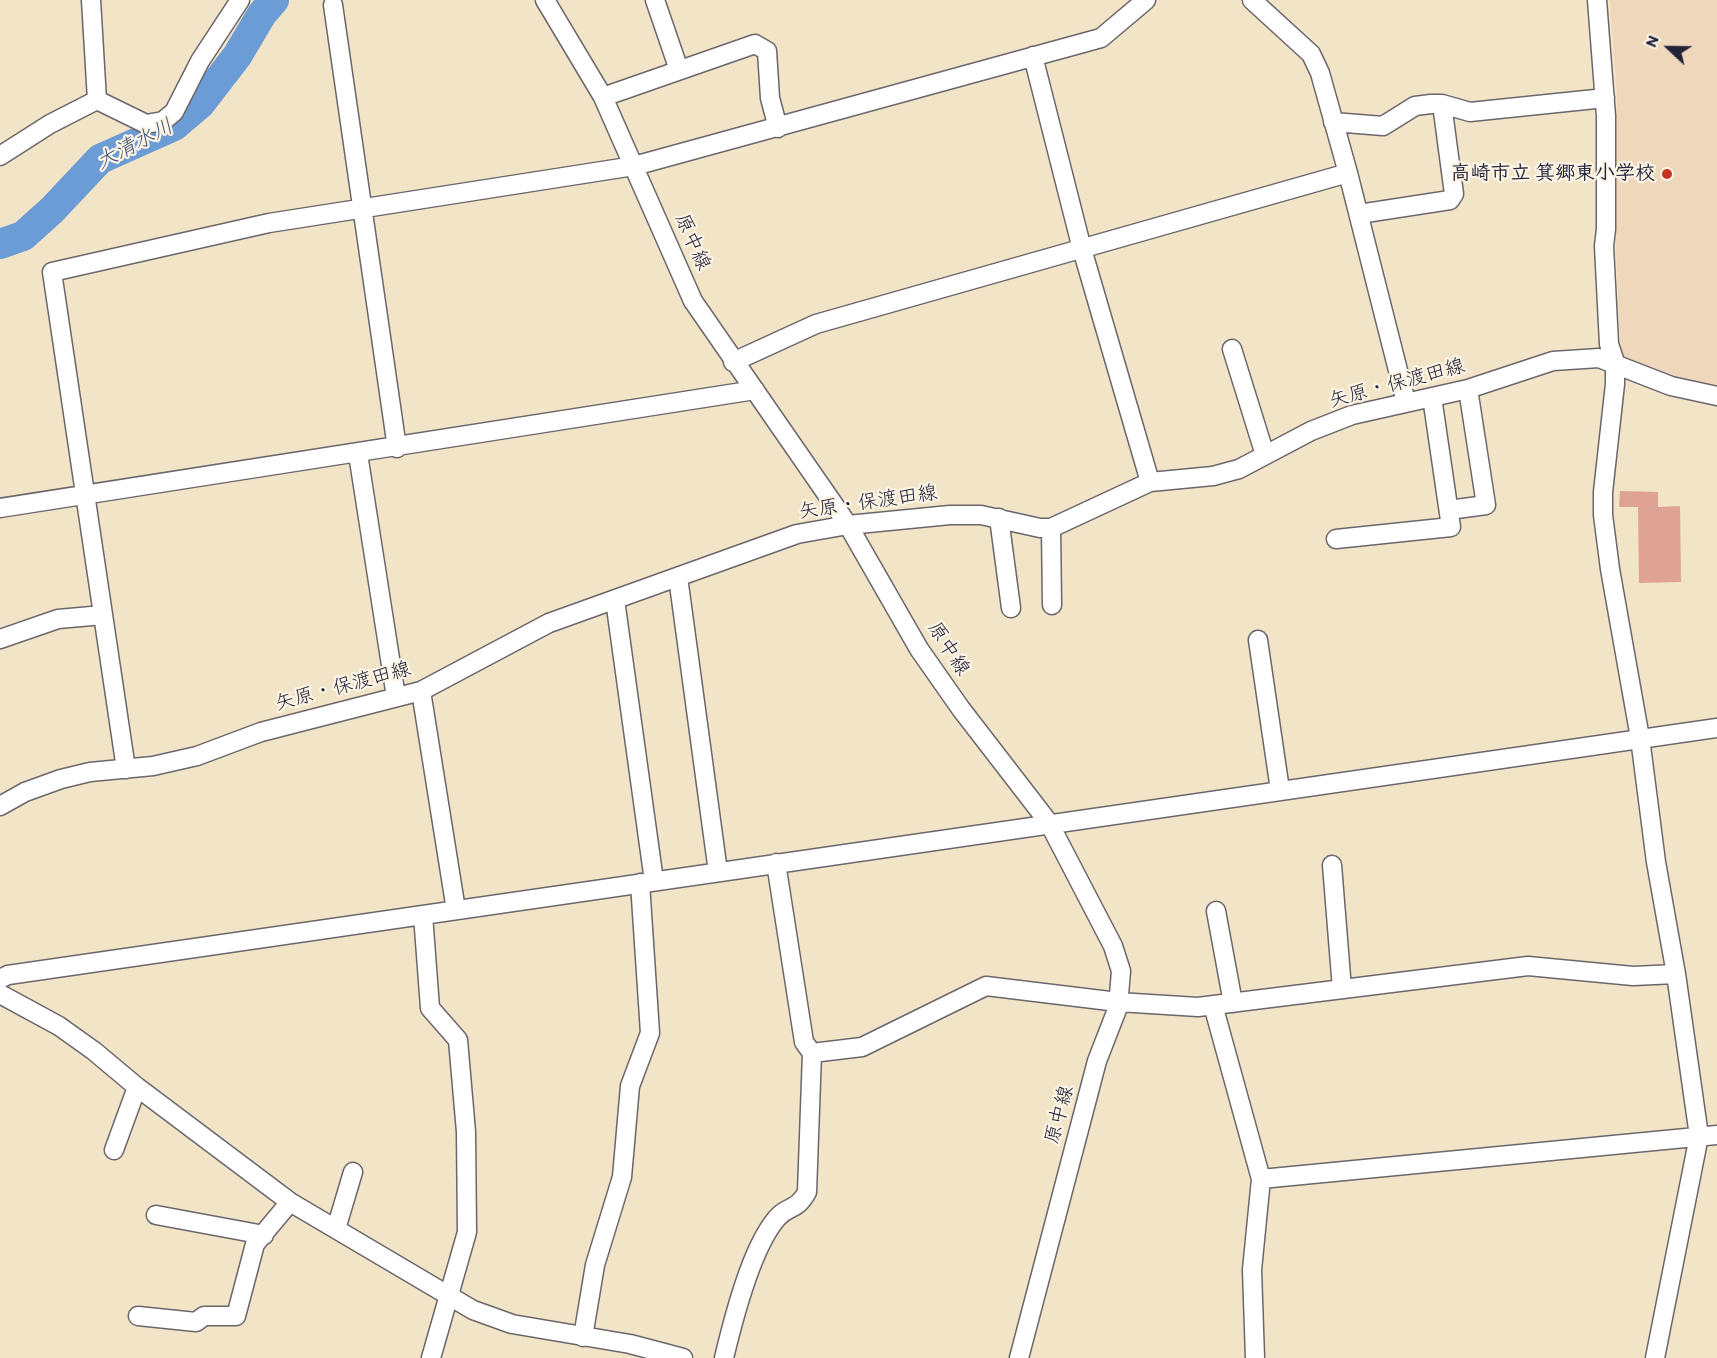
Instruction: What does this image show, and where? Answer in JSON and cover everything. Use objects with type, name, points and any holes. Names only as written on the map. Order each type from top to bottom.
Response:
[{"type":"street","points":[[91,0],[94,14],[97,100]]},
{"type":"street","points":[[97,100],[146,124],[164,121],[174,112],[200,61],[240,0]]},
{"type":"street","name":"原中線","points":[[545,0],[603,97],[693,301],[733,362],[755,390],[848,525],[919,649],[961,709],[1049,823],[1113,946],[1121,971],[1118,1002],[1097,1061],[1019,1358]]},
{"type":"street","points":[[655,0],[679,70]]},
{"type":"street","points":[[126,769],[52,272],[269,223],[634,166],[1101,38],[1146,0]]},
{"type":"street","points":[[1252,0],[1311,54],[1320,73],[1359,214],[1406,402]]},
{"type":"street","points":[[1597,0],[1605,98],[1606,229],[1604,246],[1609,344],[1615,362],[1616,384],[1603,492],[1603,515],[1610,569],[1640,738],[1656,862],[1676,974],[1699,1136],[1655,1358]]},
{"type":"street","points":[[333,5],[397,448]]},
{"type":"street","points":[[603,97],[760,44],[767,51],[770,98],[778,128]]},
{"type":"street","points":[[1033,56],[1082,249],[1150,482]]},
{"type":"street","points":[[1333,122],[1383,126],[1415,106],[1442,104],[1470,112],[1605,98]]},
{"type":"street","points":[[0,156],[50,124],[97,100]]},
{"type":"street","points":[[1359,214],[1450,200],[1454,194],[1442,104]]},
{"type":"street","points":[[733,362],[816,324],[1348,173]]},
{"type":"street","points":[[1232,349],[1265,455]]},
{"type":"street","name":"矢原・保渡田線","points":[[0,806],[26,792],[61,779],[153,766],[197,756],[261,732],[421,691],[549,623],[797,534],[848,525],[950,515],[999,518],[1040,528],[1051,528],[1150,482],[1214,476],[1239,469],[1311,431],[1352,415],[1468,389],[1553,361],[1599,358],[1615,362],[1671,386],[1717,396]]},
{"type":"street","points":[[1449,510],[1486,505],[1468,389]]},
{"type":"street","points":[[0,508],[397,448],[755,390]]},
{"type":"street","points":[[1336,539],[1451,527],[1432,397]]},
{"type":"street","points":[[358,454],[396,697]]},
{"type":"street","points":[[999,518],[1011,608]]},
{"type":"street","points":[[1051,528],[1052,605]]},
{"type":"street","points":[[678,577],[718,872]]},
{"type":"street","points":[[583,1336],[595,1265],[622,1177],[630,1086],[650,1033],[647,882],[615,600]]},
{"type":"street","points":[[0,639],[58,619],[104,615]]},
{"type":"street","points":[[1258,640],[1280,790]]},
{"type":"street","points":[[421,691],[456,910]]},
{"type":"street","points":[[0,979],[8,975],[1717,728]]},
{"type":"street","points":[[724,1358],[735,1314],[760,1247],[777,1217],[800,1206],[807,1192],[812,1053],[804,1042],[776,863]]},
{"type":"street","points":[[1332,865],[1342,989]]},
{"type":"street","points":[[1216,911],[1233,1002]]},
{"type":"street","points":[[423,915],[430,1008],[458,1040],[466,1132],[467,1232],[431,1358]]},
{"type":"street","points":[[812,1053],[862,1047],[986,986],[1118,1002],[1198,1007],[1528,966],[1633,976],[1676,974]]},
{"type":"street","points":[[0,994],[58,1026],[290,1202],[473,1310],[512,1324],[630,1344],[683,1358]]},
{"type":"street","points":[[1213,1005],[1261,1179],[1252,1270],[1255,1358]]},
{"type":"street","points":[[114,1150],[137,1087]]},
{"type":"street","points":[[1261,1179],[1717,1135]]},
{"type":"street","points":[[336,1229],[352,1172]]},
{"type":"street","points":[[138,1316],[196,1322],[204,1316],[236,1316],[255,1244],[290,1202]]},
{"type":"street","points":[[156,1215],[264,1235]]},
{"type":"shaded area","name":"高崎市立 箕郷東小学校","points":[[1610,0],[1717,0],[1717,386],[1692,383],[1621,358],[1616,252],[1617,95]]},
{"type":"building","points":[[1620,491],[1658,492],[1658,507],[1680,506],[1681,582],[1639,583],[1638,507],[1619,507]]},
{"type":"waterway","name":"大清水川","points":[[0,244],[23,236],[52,210],[100,159],[174,126],[200,104],[237,56],[262,14],[274,0]]},
{"type":"place","name":"高崎市立 箕郷東小学校","points":[[1667,174]]}]
